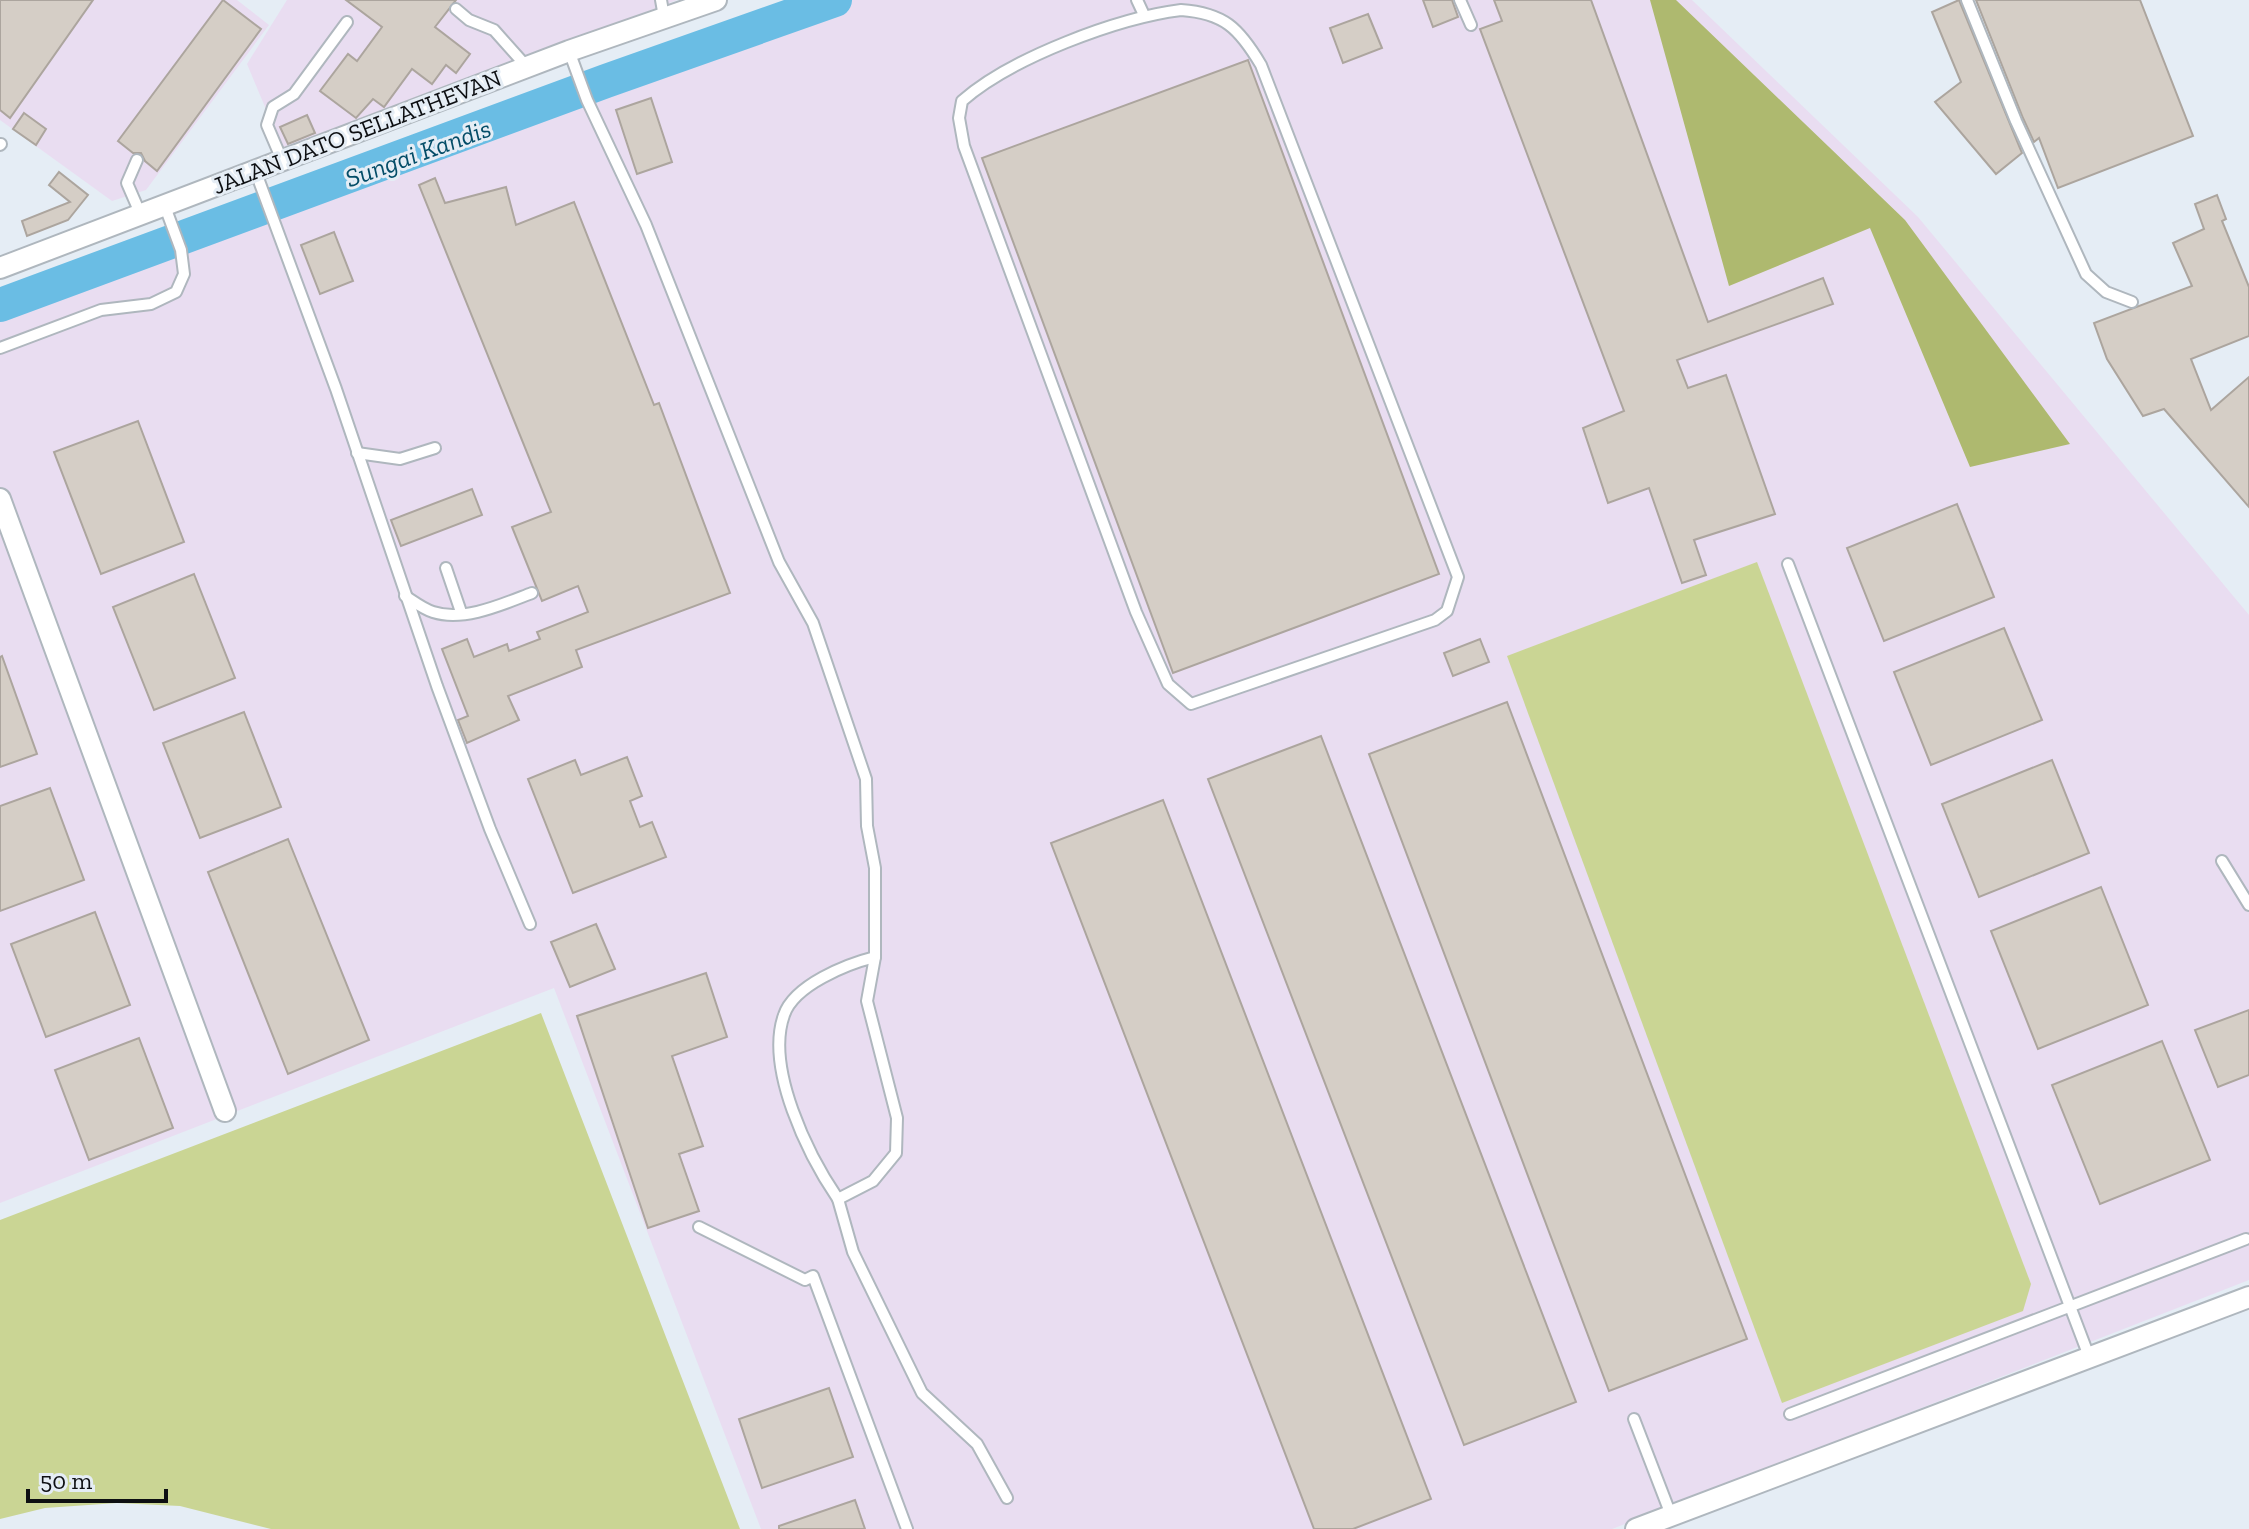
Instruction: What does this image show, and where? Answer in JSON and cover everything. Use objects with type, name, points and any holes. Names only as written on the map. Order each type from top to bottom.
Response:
[{"type":"street","name":"JALAN DATO SELLATHEVAN","points":[[0,268],[164,204],[259,179],[282,160],[527,67],[573,61],[662,8],[716,0]]},
{"type":"street","points":[[0,499],[225,1111]]},
{"type":"street","points":[[1636,1529],[2090,1360],[2249,1297]]},
{"type":"lane","points":[[1137,0],[1144,15]]},
{"type":"lane","points":[[1460,0],[1471,25]]},
{"type":"lane","points":[[1967,0],[2016,121],[2086,274],[2106,292],[2132,302]]},
{"type":"lane","points":[[456,9],[469,20],[494,30],[527,67]]},
{"type":"lane","points":[[1181,10],[1217,15],[1247,42],[1261,65],[1458,577],[1447,611],[1435,620],[1191,704],[1168,684],[1136,612],[964,146],[959,118],[962,101],[1009,68],[1144,15],[1181,10]]},
{"type":"lane","points":[[282,160],[267,125],[273,107],[294,94],[347,22]]},
{"type":"lane","points":[[573,61],[585,94],[646,225],[779,562],[813,623],[866,779],[867,826],[875,868],[875,957],[867,1001],[897,1118],[896,1153],[873,1181],[838,1199]]},
{"type":"lane","points":[[137,160],[127,183],[140,213]]},
{"type":"lane","points":[[259,179],[405,596],[490,829],[530,924]]},
{"type":"lane","points":[[0,348],[101,310],[151,304],[176,292],[184,274],[179,246],[164,204]]},
{"type":"lane","points":[[357,453],[400,459],[435,448]]},
{"type":"lane","points":[[1788,564],[2090,1360]]},
{"type":"lane","points":[[446,568],[461,612]]},
{"type":"lane","points":[[405,596],[434,612],[461,612],[487,610],[532,593]]},
{"type":"lane","points":[[2222,861],[2249,905]]},
{"type":"lane","points":[[875,957],[842,965],[797,996],[784,1014],[778,1061],[795,1113],[823,1178],[838,1199],[853,1252],[922,1393],[977,1444],[1007,1498]]},
{"type":"lane","points":[[699,1227],[805,1280],[813,1276],[907,1529]]},
{"type":"lane","points":[[1790,1414],[2246,1239]]},
{"type":"lane","points":[[1634,1419],[1671,1515]]},
{"type":"shaded area","points":[[0,0],[237,0],[269,25],[146,190],[112,201],[0,120]]},
{"type":"shaded area","points":[[287,0],[677,0],[284,152],[247,64]]},
{"type":"shaded area","points":[[846,0],[1692,0],[1918,217],[2249,615],[2249,1280],[1612,1529],[761,1529],[554,988],[0,1203],[0,314]]},
{"type":"green space","points":[[1650,0],[1676,0],[1905,220],[2070,444],[1970,467],[1870,228],[1729,286]]},
{"type":"green space","points":[[1757,562],[2031,1284],[2023,1311],[1782,1403],[1507,656]]},
{"type":"green space","points":[[541,1013],[740,1529],[271,1529],[180,1506],[117,1503],[45,1508],[0,1519],[0,1220]]},
{"type":"building","points":[[0,0],[93,0],[10,118],[0,110]]},
{"type":"building","points":[[223,0],[261,29],[157,171],[141,153],[133,153],[118,141]]},
{"type":"building","points":[[346,0],[456,0],[435,27],[470,54],[456,73],[446,65],[432,84],[412,69],[384,107],[373,99],[356,118],[320,91],[348,54],[357,61],[382,27]]},
{"type":"building","points":[[1423,0],[1452,0],[1458,17],[1433,27]]},
{"type":"building","points":[[1494,0],[1591,0],[1708,322],[1823,278],[1833,304],[1677,360],[1688,388],[1726,375],[1775,514],[1694,540],[1706,575],[1682,583],[1649,488],[1608,503],[1583,428],[1624,411],[1480,29],[1502,21]]},
{"type":"building","points":[[1959,0],[2022,153],[1996,174],[1935,102],[1961,82],[1932,12]]},
{"type":"building","points":[[1976,0],[2140,0],[2193,136],[2058,188],[2039,138],[2034,142],[2023,118]]},
{"type":"building","points":[[1368,14],[1382,48],[1343,63],[1330,28]]},
{"type":"building","points":[[1248,60],[1439,574],[1173,673],[982,158]]},
{"type":"building","points":[[651,98],[672,162],[637,174],[616,110]]},
{"type":"building","points":[[24,113],[46,129],[36,145],[13,129]]},
{"type":"building","points":[[307,115],[315,133],[288,144],[280,127]]},
{"type":"building","points":[[59,172],[88,195],[68,220],[27,236],[22,221],[70,202],[49,185]]},
{"type":"building","points":[[435,178],[445,203],[506,187],[516,225],[574,202],[654,405],[659,403],[730,593],[576,650],[582,667],[508,696],[519,720],[467,743],[458,720],[468,716],[442,649],[467,639],[474,657],[507,644],[509,651],[540,639],[537,632],[588,612],[578,586],[542,601],[512,527],[551,512],[419,185]]},
{"type":"building","points":[[2217,195],[2226,219],[2222,221],[2249,287],[2249,336],[2191,359],[2211,410],[2249,377],[2249,507],[2164,409],[2143,416],[2107,359],[2094,323],[2192,286],[2173,243],[2204,229],[2195,204]]},
{"type":"building","points":[[334,232],[353,281],[320,294],[301,245]]},
{"type":"building","points":[[138,421],[184,542],[101,574],[54,452]]},
{"type":"building","points":[[472,489],[482,515],[401,546],[391,520]]},
{"type":"building","points":[[1957,504],[1994,597],[1884,641],[1847,548]]},
{"type":"building","points":[[194,574],[235,678],[154,710],[113,607]]},
{"type":"building","points":[[2004,628],[2042,720],[1931,765],[1894,672]]},
{"type":"building","points":[[1480,639],[1489,662],[1453,676],[1444,653]]},
{"type":"building","points":[[0,657],[37,754],[0,767]]},
{"type":"building","points":[[1507,702],[1747,1339],[1609,1391],[1369,754]]},
{"type":"building","points":[[244,712],[281,807],[200,838],[163,743]]},
{"type":"building","points":[[1321,736],[1576,1402],[1464,1445],[1208,779]]},
{"type":"building","points":[[627,757],[642,796],[630,801],[640,827],[652,822],[666,857],[573,893],[528,779],[575,760],[581,775]]},
{"type":"building","points":[[2052,760],[2089,853],[1979,897],[1942,804]]},
{"type":"building","points":[[50,788],[84,880],[0,911],[0,806]]},
{"type":"building","points":[[1163,800],[1431,1499],[1353,1529],[1314,1529],[1051,843]]},
{"type":"building","points":[[288,839],[369,1040],[288,1074],[208,872]]},
{"type":"building","points":[[2101,887],[2148,1005],[2038,1049],[1991,931]]},
{"type":"building","points":[[95,912],[130,1005],[46,1037],[11,944]]},
{"type":"building","points":[[596,924],[615,969],[570,987],[551,942]]},
{"type":"building","points":[[706,973],[727,1037],[672,1056],[703,1146],[679,1154],[699,1211],[648,1228],[577,1016]]},
{"type":"building","points":[[2249,1010],[2249,1075],[2218,1087],[2195,1030]]},
{"type":"building","points":[[139,1038],[173,1128],[89,1160],[55,1070]]},
{"type":"building","points":[[2162,1041],[2210,1160],[2100,1204],[2052,1085]]},
{"type":"building","points":[[829,1388],[853,1457],[762,1488],[739,1419]]},
{"type":"building","points":[[855,1500],[865,1529],[779,1529],[779,1526]]},
{"type":"waterway","name":"Sungai Kandis","points":[[0,305],[606,81],[835,0]]}]
